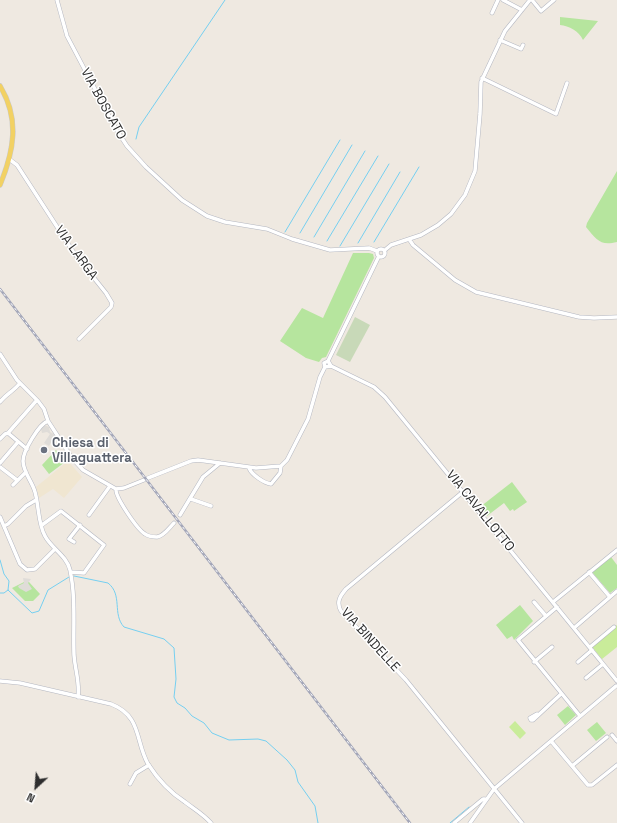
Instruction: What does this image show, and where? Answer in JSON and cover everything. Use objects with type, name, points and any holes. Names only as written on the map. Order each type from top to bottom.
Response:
[{"type":"main road","points":[[0,86],[11,110],[13,124],[11,160],[2,177],[0,185]]},
{"type":"street","name":"VIA BOSCATO","points":[[57,0],[67,36],[116,129],[127,146],[146,167],[182,200],[207,216],[225,222],[267,229],[292,239],[330,250],[369,248],[377,251],[380,249],[385,250]]},
{"type":"street","points":[[492,13],[498,0]]},
{"type":"street","points":[[503,0],[522,10]]},
{"type":"street","points":[[379,256],[385,255],[385,250],[391,245],[427,232],[445,220],[459,205],[471,184],[475,171],[480,114],[479,92],[482,78],[508,26],[531,0],[541,11],[554,0]]},
{"type":"street","points":[[500,40],[521,49],[523,45]]},
{"type":"street","points":[[482,78],[556,114],[567,83]]},
{"type":"street","name":"VIA LARGA","points":[[11,160],[74,253],[106,293],[112,303],[111,307],[79,339]]},
{"type":"street","points":[[409,239],[413,245],[455,280],[476,292],[579,317],[617,317]]},
{"type":"street","points":[[249,468],[250,471],[258,477],[272,484],[280,473],[281,466],[286,460],[308,419],[320,378],[325,367],[325,362],[328,361],[379,256],[377,251]]},
{"type":"street","points":[[0,354],[20,383],[44,409],[48,421],[77,465],[116,489],[124,488],[191,461],[207,460],[249,468],[267,469],[281,466]]},
{"type":"street","points":[[325,367],[331,366],[328,361]]},
{"type":"street","name":"VIA CAVALLOTTO","points":[[331,366],[374,387],[385,396],[464,491],[617,681]]},
{"type":"street","points":[[0,402],[4,396],[12,393],[20,383]]},
{"type":"street","points":[[0,439],[8,433],[37,400]]},
{"type":"street","points":[[48,421],[39,427],[27,449],[23,461],[34,491],[44,536],[65,561],[71,572],[76,622],[75,661],[80,687],[78,697]]},
{"type":"street","points":[[8,433],[27,449]]},
{"type":"street","points":[[0,463],[18,442]]},
{"type":"street","points":[[180,515],[203,477],[220,463]]},
{"type":"street","points":[[0,467],[17,480]]},
{"type":"street","points":[[14,484],[26,472]]},
{"type":"street","points":[[89,515],[110,486]]},
{"type":"street","points":[[116,489],[116,494],[145,534],[151,537],[161,536],[174,523]]},
{"type":"street","name":"VIA BINDELLE","points":[[464,491],[346,589],[340,596],[338,603],[341,611],[406,680],[494,789]]},
{"type":"street","points":[[191,499],[211,506]]},
{"type":"street","points":[[4,526],[30,503],[36,500]]},
{"type":"street","points":[[42,525],[61,512],[103,543],[104,547],[84,573],[71,572]]},
{"type":"street","points":[[0,517],[20,564],[27,570],[36,569],[55,549]]},
{"type":"street","points":[[74,542],[69,539],[80,525]]},
{"type":"street","points":[[553,602],[617,550]]},
{"type":"street","points":[[589,572],[610,597]]},
{"type":"street","points":[[574,628],[617,591]]},
{"type":"street","points":[[534,602],[546,616]]},
{"type":"street","points":[[557,607],[518,640],[534,662],[580,716]]},
{"type":"street","points":[[578,662],[614,626]]},
{"type":"street","points":[[534,662],[552,647]]},
{"type":"street","points":[[586,678],[603,664]]},
{"type":"street","points":[[0,681],[20,683],[111,704],[128,714],[136,727],[149,764],[174,793],[200,812],[211,823]]},
{"type":"street","points":[[470,823],[494,789],[617,686],[617,681]]},
{"type":"street","points":[[537,714],[561,694]]},
{"type":"street","points":[[612,735],[617,741]]},
{"type":"street","points":[[572,766],[608,737]]},
{"type":"street","points":[[551,741],[588,785],[592,784],[617,764]]},
{"type":"street","points":[[130,784],[136,773],[149,764]]},
{"type":"street","points":[[494,789],[522,823]]},
{"type":"street","points":[[454,823],[483,799],[485,800]]},
{"type":"shaded area","points":[[44,425],[49,427],[50,432],[55,435],[49,446],[44,443],[50,434],[47,432],[42,433],[41,429]]},
{"type":"shaded area","points":[[68,461],[82,477],[64,498],[53,489],[39,498],[36,487]]},
{"type":"shaded area","points":[[23,578],[31,579],[28,583],[32,589],[26,592],[18,586],[24,583]]},
{"type":"green space","points":[[560,17],[598,21],[583,40],[579,34],[567,26],[560,25]]},
{"type":"green space","points":[[617,171],[617,242],[607,243],[596,239],[586,227]]},
{"type":"green space","points":[[353,253],[369,253],[373,254],[374,258],[326,357],[322,358],[319,362],[306,358],[280,341],[302,308],[323,318]]},
{"type":"green space","points":[[355,317],[370,325],[350,362],[336,355]]},
{"type":"green space","points":[[56,450],[61,458],[58,462],[59,463],[64,460],[65,462],[49,474],[42,465]]},
{"type":"green space","points":[[512,482],[527,502],[514,511],[513,509],[510,511],[504,503],[487,516],[480,507]]},
{"type":"green space","points":[[611,557],[617,565],[617,588],[610,593],[592,572]]},
{"type":"green space","points":[[24,582],[29,582],[40,594],[33,601],[25,601],[12,588]]},
{"type":"green space","points":[[520,605],[533,621],[514,640],[512,636],[507,639],[496,625]]},
{"type":"green space","points":[[617,625],[617,647],[602,659],[592,647]]},
{"type":"green space","points":[[568,706],[576,715],[565,725],[557,715]]},
{"type":"green space","points":[[515,721],[526,733],[520,739],[509,727]]},
{"type":"green space","points":[[597,722],[606,733],[596,741],[587,730]]},
{"type":"waterway","points":[[136,139],[139,127],[225,0]]},
{"type":"waterway","points":[[285,232],[340,140]]},
{"type":"waterway","points":[[300,233],[352,145]]},
{"type":"waterway","points":[[314,237],[365,151]]},
{"type":"waterway","points":[[327,241],[378,156]]},
{"type":"waterway","points":[[340,246],[389,164]]},
{"type":"waterway","points":[[374,242],[419,167]]},
{"type":"waterway","points":[[358,243],[400,172]]},
{"type":"waterway","points":[[0,560],[4,574],[9,581],[8,590],[32,613],[39,611],[48,590],[69,577]]},
{"type":"waterway","points":[[74,576],[108,583],[113,588],[115,593],[120,622],[124,627],[164,639],[174,648],[176,679],[174,697],[177,703],[185,708],[192,716],[204,723],[212,733],[229,740],[258,739],[266,741],[287,760],[295,770],[298,782],[315,806],[318,823]]},
{"type":"waterway","points":[[0,593],[4,593],[8,590]]},
{"type":"waterway","points":[[450,823],[469,807]]},
{"type":"railway","points":[[0,289],[410,823]]},
{"type":"place","name":"Chiesa di Villaguattera","points":[[44,450]]}]
